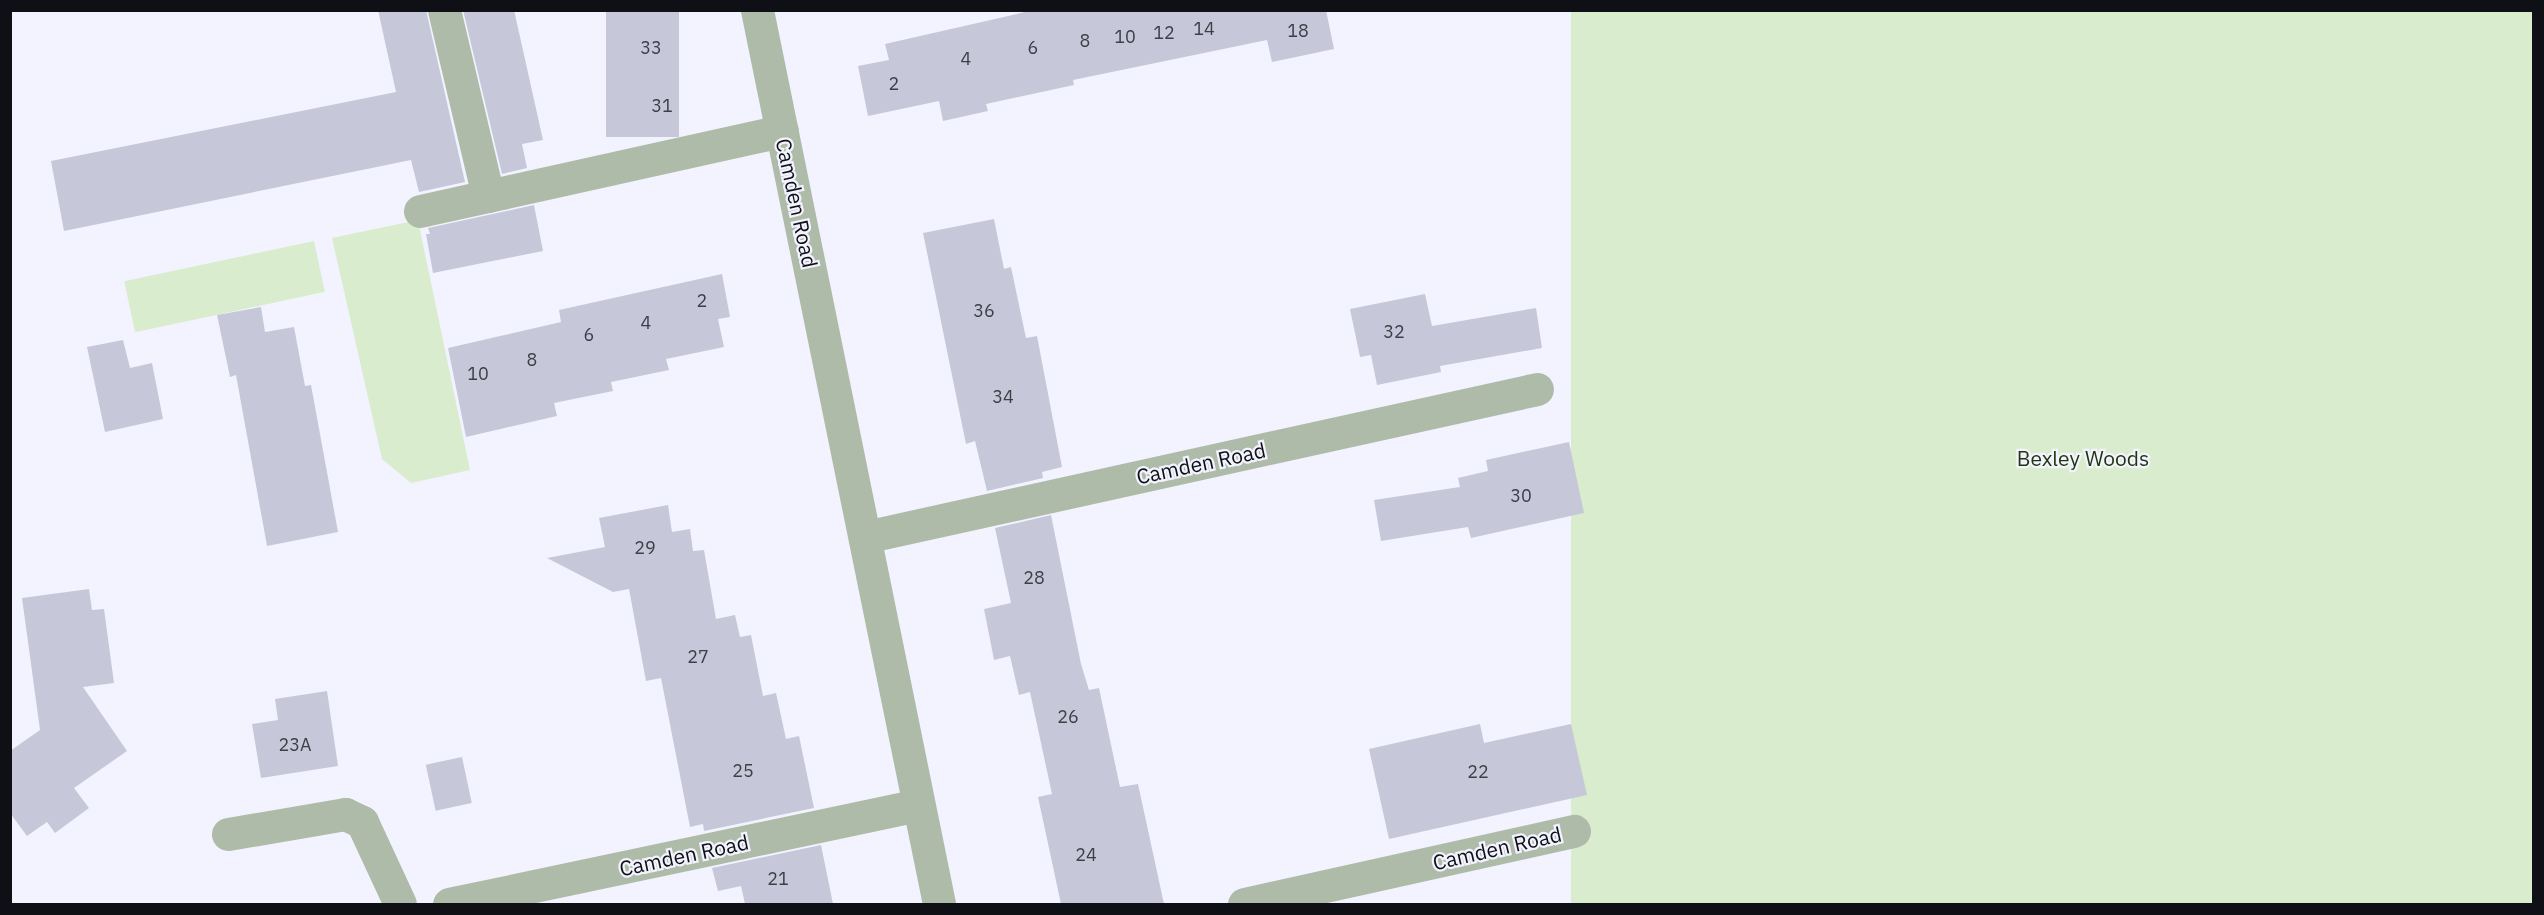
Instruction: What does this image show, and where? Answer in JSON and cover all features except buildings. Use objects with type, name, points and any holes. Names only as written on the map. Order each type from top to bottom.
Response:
[{"type":"street","points":[[444,10],[488,196]]},
{"type":"street","name":"Camden Road","points":[[757,10],[939,904]]},
{"type":"street","points":[[420,211],[783,131]]},
{"type":"street","name":"Camden Road","points":[[865,537],[1537,389]]},
{"type":"street","name":"Camden Road","points":[[449,904],[918,805]]},
{"type":"street","points":[[228,834],[345,814],[362,822],[400,904]]},
{"type":"street","name":"Camden Road","points":[[1244,904],[1574,831]]},
{"type":"green space","name":"Bexley Woods","points":[[1571,11],[2533,11],[2533,904],[1571,904]]},
{"type":"green space","points":[[418,220],[470,470],[411,483],[382,459],[332,238]]},
{"type":"green space","points":[[314,241],[325,292],[135,332],[124,281]]}]
